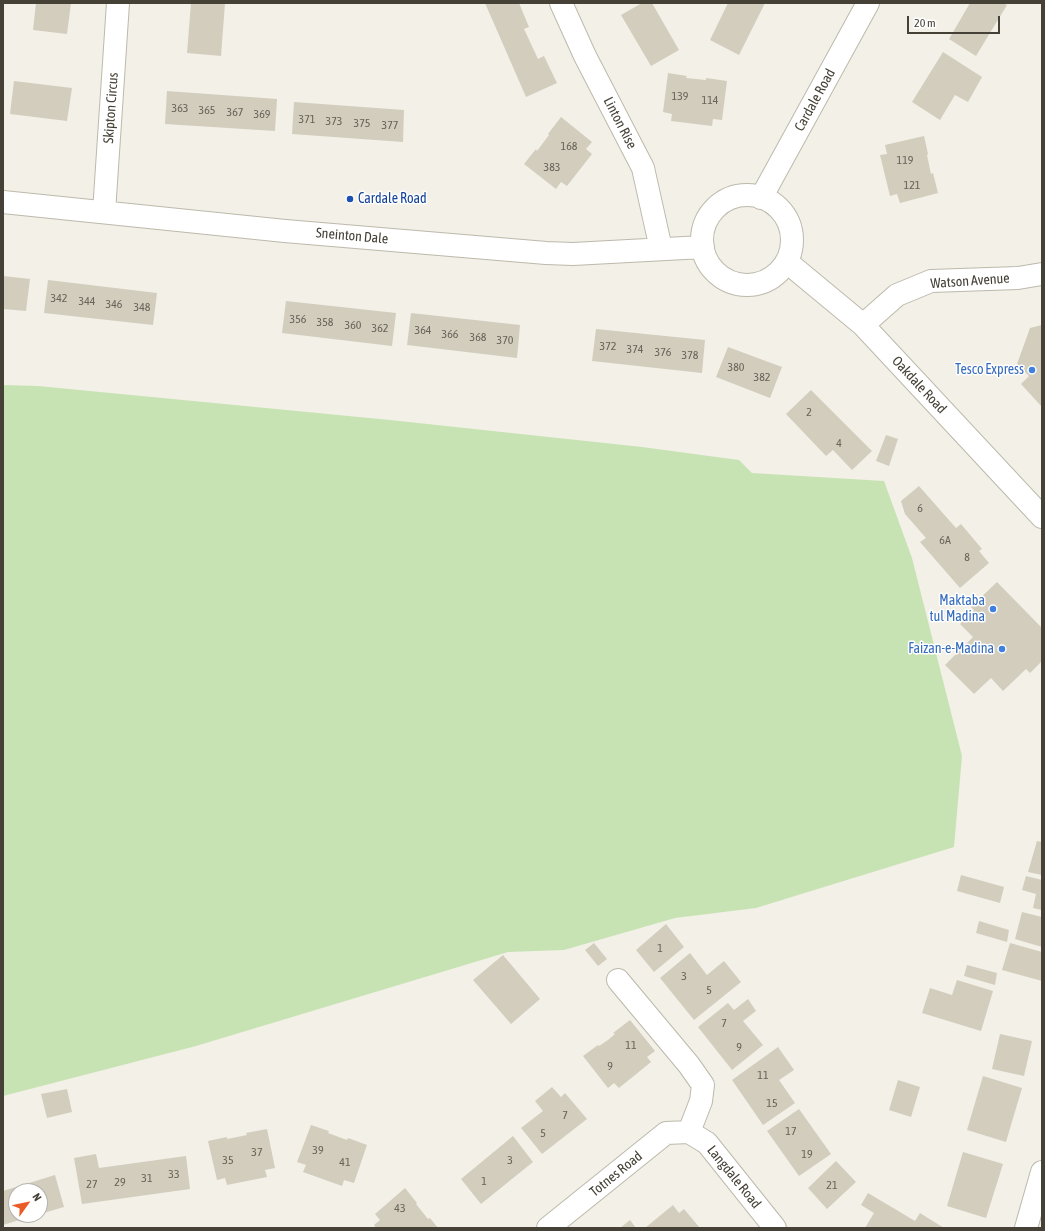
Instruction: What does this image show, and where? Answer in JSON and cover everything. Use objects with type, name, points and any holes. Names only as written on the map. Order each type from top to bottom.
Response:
[{"type":"street","name":"Skipton Circus","points":[[104,212],[118,3]]},
{"type":"street","name":"Linton Rise","points":[[561,3],[585,56],[643,168],[661,249]]},
{"type":"street","name":"Cardale Road","points":[[761,198],[868,3]]},
{"type":"street","points":[[743,195],[761,198],[775,205],[785,217],[791,232],[792,247],[787,262],[778,273],[766,281],[753,285],[739,285],[726,280],[714,272],[706,260],[702,246],[704,228],[712,212],[726,201],[743,195]]},
{"type":"street","name":"Sneinton Dale","points":[[3,202],[285,231],[546,253],[572,254],[702,246]]},
{"type":"street","name":"Oakdale Road","points":[[787,262],[863,325],[1042,517]]},
{"type":"street","name":"Watson Avenue","points":[[863,325],[897,295],[931,281],[1018,278],[1042,274]]},
{"type":"street","points":[[618,980],[689,1065],[703,1085],[701,1101],[689,1132]]},
{"type":"street","name":"Totnes Road","points":[[548,1228],[666,1133],[689,1132]]},
{"type":"street","name":"Langdale Road","points":[[689,1132],[707,1143],[775,1228]]},
{"type":"street","points":[[1026,1228],[1042,1172]]},
{"type":"green space","points":[[3,385],[38,386],[390,420],[642,447],[739,460],[752,473],[884,481],[912,558],[962,756],[954,847],[756,908],[675,918],[564,950],[508,952],[196,1046],[3,1096]]},
{"type":"building","points":[[36,3],[71,3],[67,34],[33,30]]},
{"type":"building","points":[[191,3],[225,3],[221,56],[187,53]]},
{"type":"building","points":[[485,3],[519,3],[529,27],[524,29],[538,59],[544,56],[557,83],[526,97]]},
{"type":"building","points":[[642,3],[652,3],[679,50],[651,66],[621,15]]},
{"type":"building","points":[[728,3],[765,3],[739,55],[710,40]]},
{"type":"building","points":[[970,3],[1003,3],[1007,5],[976,56],[949,39]]},
{"type":"building","points":[[943,52],[982,77],[968,102],[955,95],[940,120],[912,102]]},
{"type":"building","points":[[668,73],[687,76],[686,78],[706,80],[706,78],[727,81],[722,120],[713,119],[712,126],[671,121],[672,114],[663,112]]},
{"type":"building","points":[[14,81],[72,88],[67,121],[10,114]]},
{"type":"building","points":[[167,91],[277,99],[275,131],[165,124]]},
{"type":"building","points":[[294,102],[404,110],[403,142],[292,134]]},
{"type":"building","points":[[561,117],[592,142],[586,149],[592,154],[567,186],[561,182],[556,189],[524,164],[536,149],[537,151]]},
{"type":"building","points":[[924,136],[931,174],[933,173],[938,193],[900,203],[897,194],[890,196],[880,155],[887,154],[885,145]]},
{"type":"building","points":[[3,276],[30,279],[26,311],[3,309]]},
{"type":"building","points":[[48,280],[157,293],[153,325],[44,313]]},
{"type":"building","points":[[286,301],[396,313],[392,346],[282,333]]},
{"type":"building","points":[[411,313],[520,325],[517,358],[407,345]]},
{"type":"building","name":"Tesco Express","points":[[1042,325],[1042,407],[1021,384],[1029,376],[1017,364],[1030,328]]},
{"type":"building","points":[[596,329],[705,340],[702,373],[592,361]]},
{"type":"building","points":[[728,347],[782,367],[770,398],[716,377]]},
{"type":"building","points":[[811,390],[872,451],[852,470],[833,450],[826,456],[786,414]]},
{"type":"building","points":[[886,435],[898,439],[889,466],[876,461]]},
{"type":"building","points":[[919,486],[956,528],[961,524],[982,549],[979,551],[989,563],[960,588],[920,542],[926,538],[905,514],[901,501]]},
{"type":"building","name":"Faizan-e-Madina","points":[[997,582],[1042,628],[1042,661],[1030,673],[1026,669],[1003,691],[991,678],[974,694],[945,665],[973,637],[960,624],[974,610],[971,607]]},
{"type":"building","points":[[1037,841],[1042,842],[1042,875],[1028,872]]},
{"type":"building","points":[[961,875],[1004,887],[1000,903],[957,891]]},
{"type":"building","points":[[1026,876],[1042,880],[1042,910],[1033,908],[1036,894],[1022,890]]},
{"type":"building","points":[[1022,912],[1042,917],[1042,947],[1015,939]]},
{"type":"building","points":[[979,921],[1009,930],[1007,942],[976,933]]},
{"type":"building","points":[[666,924],[684,947],[654,972],[636,950]]},
{"type":"building","points":[[594,943],[607,959],[598,966],[585,950]]},
{"type":"building","points":[[1010,943],[1042,952],[1042,981],[1002,970]]},
{"type":"building","points":[[690,953],[707,975],[724,961],[741,982],[694,1020],[660,978]]},
{"type":"building","points":[[503,955],[540,999],[511,1024],[473,980]]},
{"type":"building","points":[[967,965],[997,973],[995,985],[964,976]]},
{"type":"building","points":[[957,980],[993,991],[981,1031],[922,1013],[930,988],[952,995]]},
{"type":"building","points":[[748,999],[756,1011],[743,1021],[763,1045],[732,1070],[698,1027],[728,1003],[734,1010]]},
{"type":"building","points":[[630,1020],[655,1051],[647,1057],[651,1062],[619,1088],[614,1083],[608,1088],[583,1056],[608,1040],[615,1034],[613,1033]]},
{"type":"building","points":[[1000,1034],[1032,1041],[1024,1076],[992,1069]]},
{"type":"building","points":[[778,1047],[794,1070],[779,1080],[795,1103],[763,1125],[732,1080]]},
{"type":"building","points":[[983,1076],[1022,1088],[1006,1142],[967,1130]]},
{"type":"building","points":[[898,1080],[920,1087],[911,1117],[889,1110]]},
{"type":"building","points":[[552,1087],[561,1097],[565,1093],[587,1119],[542,1154],[521,1128],[543,1111],[535,1101]]},
{"type":"building","points":[[67,1089],[72,1112],[47,1118],[41,1094]]},
{"type":"building","points":[[799,1109],[831,1154],[799,1176],[767,1131]]},
{"type":"building","points":[[311,1125],[329,1131],[328,1133],[347,1140],[348,1138],[367,1145],[354,1183],[344,1180],[342,1186],[303,1172],[306,1165],[297,1162]]},
{"type":"building","points":[[267,1129],[275,1168],[265,1170],[267,1177],[227,1185],[225,1178],[217,1180],[208,1141],[247,1135],[246,1133]]},
{"type":"building","points":[[513,1136],[533,1162],[481,1204],[461,1179]]},
{"type":"building","points":[[963,1152],[1003,1164],[986,1218],[947,1206]]},
{"type":"building","points":[[96,1154],[99,1168],[186,1156],[190,1189],[82,1204],[74,1158]]},
{"type":"building","points":[[836,1161],[856,1182],[827,1209],[808,1188]]},
{"type":"building","points":[[55,1175],[64,1207],[48,1212],[48,1183],[29,1183]]},
{"type":"building","points":[[405,1188],[428,1219],[430,1218],[438,1228],[376,1228],[374,1225],[380,1220],[375,1214]]},
{"type":"building","points":[[8,1189],[8,1223],[10,1223],[3,1225],[3,1191]]},
{"type":"building","points":[[868,1193],[915,1221],[920,1213],[944,1228],[865,1228],[874,1213],[861,1205]]},
{"type":"building","points":[[673,1205],[679,1213],[684,1209],[700,1228],[645,1228]]},
{"type":"building","points":[[630,1220],[636,1228],[620,1228]]},
{"type":"place","name":"Cardale Road","points":[[350,199]]},
{"type":"place","name":"Tesco Express","points":[[1032,370]]},
{"type":"place","name":"Maktaba tul Madina","points":[[993,609]]},
{"type":"place","name":"Faizan-e-Madina","points":[[1002,649]]}]
